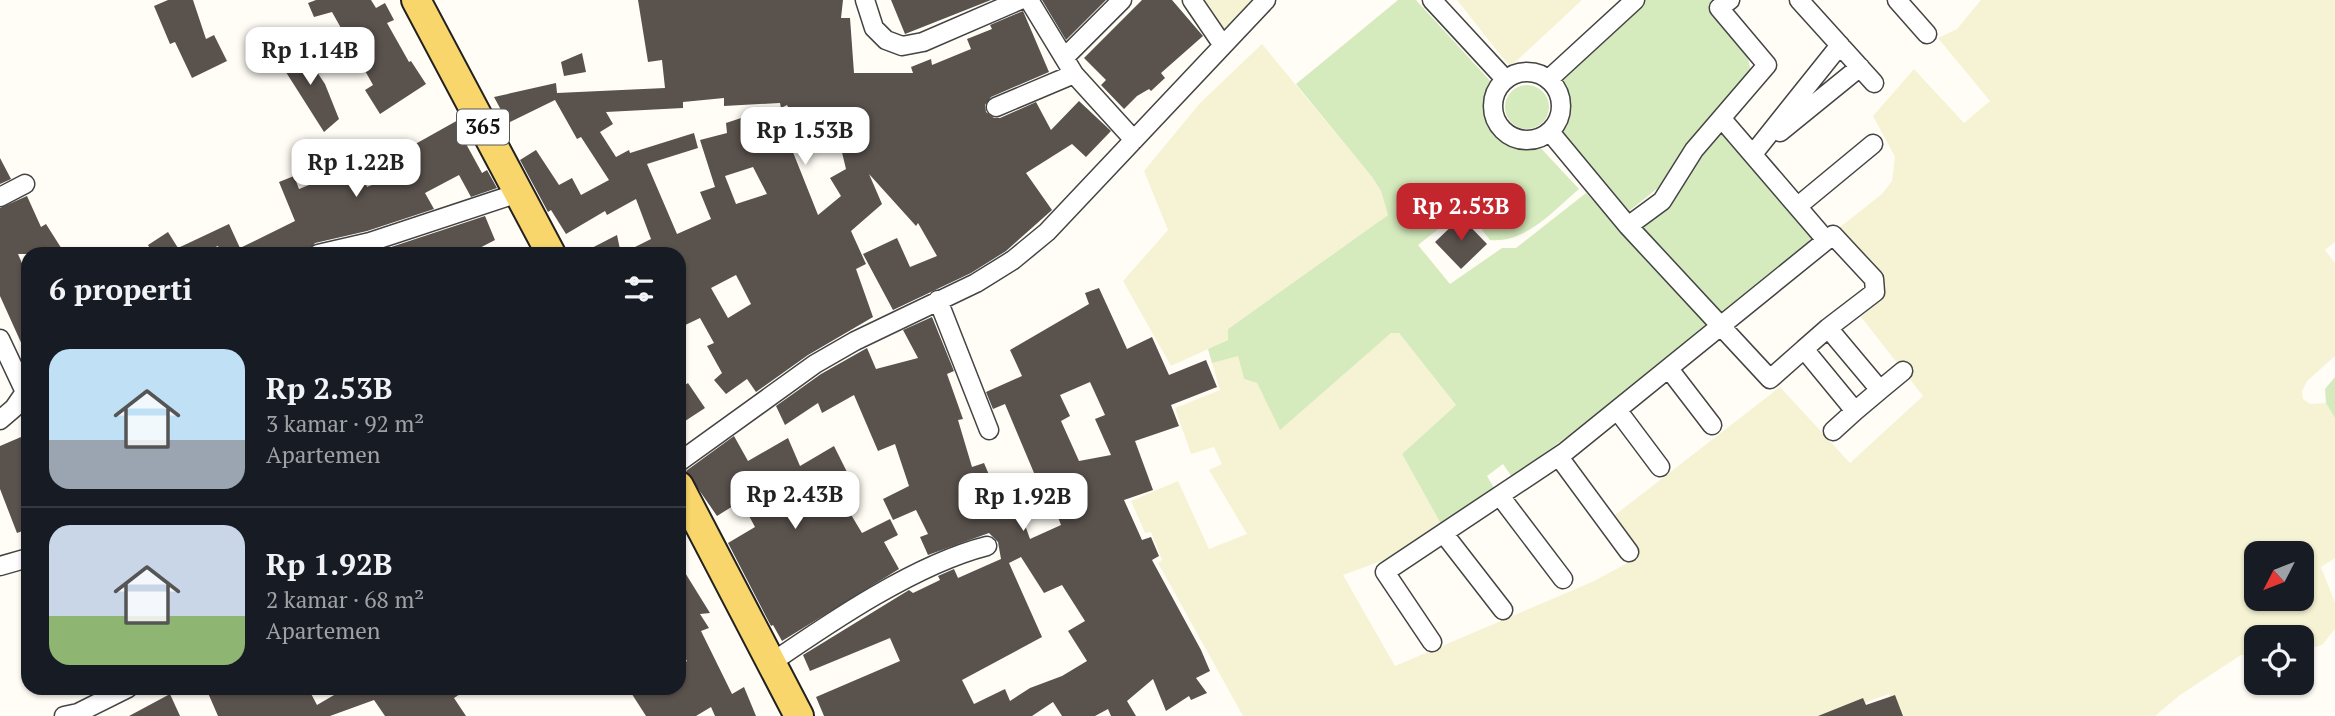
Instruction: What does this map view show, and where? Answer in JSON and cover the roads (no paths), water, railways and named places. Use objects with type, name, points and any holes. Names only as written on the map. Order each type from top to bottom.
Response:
[{"type":"main road","name":"365","points":[[415,0],[547,247]]},
{"type":"main road","points":[[686,499],[799,716]]},
{"type":"street","points":[[865,0],[874,28],[886,40],[902,46],[923,42],[1020,0]]},
{"type":"street","points":[[1029,0],[1074,74],[1134,140]]},
{"type":"street","points":[[1064,58],[1122,0]]},
{"type":"street","points":[[1192,0],[1222,44]]},
{"type":"street","points":[[686,457],[815,364],[855,341],[976,284],[1013,260],[1047,232],[1266,0]]},
{"type":"street","points":[[1432,0],[1504,79]]},
{"type":"street","points":[[1549,79],[1635,0]]},
{"type":"street","points":[[1628,226],[1662,201],[1674,186],[1683,165],[1767,65],[1718,8],[1730,0]]},
{"type":"street","points":[[1799,0],[1874,83]]},
{"type":"street","points":[[1897,0],[1927,34]]},
{"type":"street","points":[[1753,154],[1840,45]]},
{"type":"street","points":[[1753,154],[1860,67]]},
{"type":"street","points":[[1527,71],[1549,79],[1558,91],[1562,105],[1559,120],[1550,132],[1538,139],[1524,141],[1511,137],[1494,117],[1496,90],[1504,79],[1527,71]]},
{"type":"street","points":[[996,107],[1074,74]]},
{"type":"street","points":[[1722,119],[1826,240]]},
{"type":"street","points":[[1432,642],[1385,572],[1559,457],[1723,327],[1833,235],[1874,279],[1875,292],[1828,328],[1770,379],[1723,327],[1628,226],[1550,132]]},
{"type":"street","points":[[1798,206],[1872,144]]},
{"type":"street","points":[[0,197],[25,184]]},
{"type":"street","points":[[375,247],[518,193]]},
{"type":"street","points":[[938,300],[989,430]]},
{"type":"street","points":[[1828,328],[1881,390]]},
{"type":"street","points":[[0,339],[21,379]]},
{"type":"street","points":[[1804,349],[1855,411]]},
{"type":"street","points":[[1669,369],[1712,425]]},
{"type":"street","points":[[1833,432],[1903,372]]},
{"type":"street","points":[[0,420],[21,399]]},
{"type":"street","points":[[1618,411],[1660,467]]},
{"type":"street","points":[[1559,457],[1629,552]]},
{"type":"street","points":[[1500,496],[1563,579]]},
{"type":"street","points":[[1444,534],[1503,610]]},
{"type":"street","points":[[771,663],[808,638],[953,555],[987,546]]},
{"type":"street","points":[[1,561],[21,559]]},
{"type":"street","points":[[64,716],[78,713],[114,695]]}]
